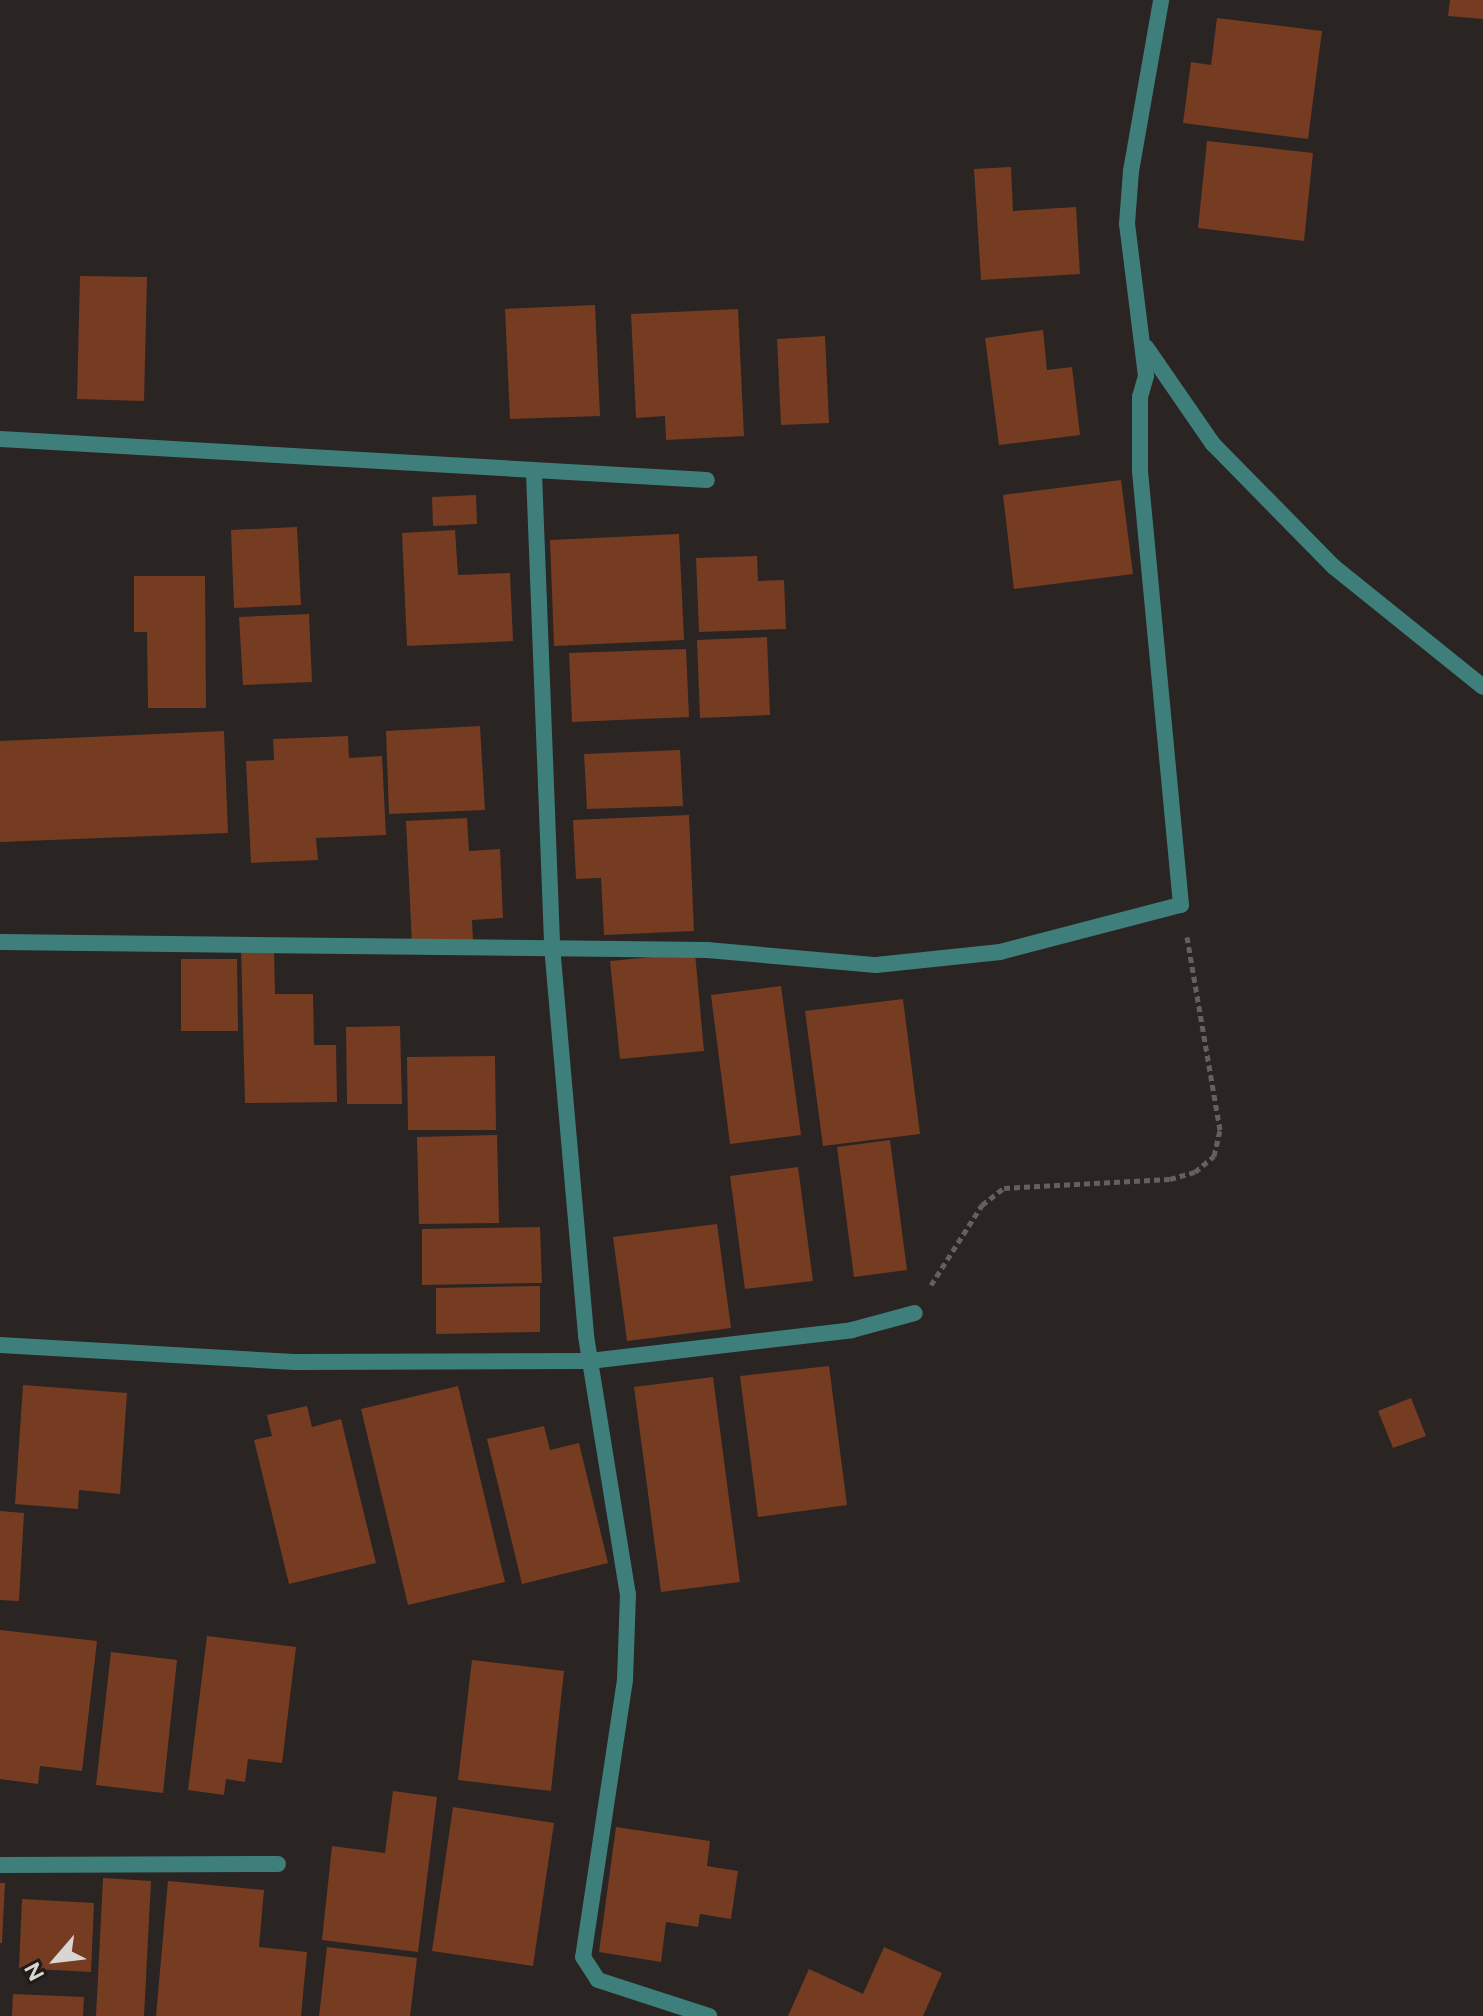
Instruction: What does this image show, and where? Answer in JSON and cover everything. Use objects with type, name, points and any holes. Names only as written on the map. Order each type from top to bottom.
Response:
[{"type":"street","points":[[0,942],[707,950],[876,965],[963,959],[1181,905],[1140,471],[1143,342],[1127,224],[1131,171],[1161,0]]},
{"type":"street","points":[[1143,342],[1179,401],[1257,489],[1334,567],[1483,687]]},
{"type":"street","points":[[0,439],[534,473],[707,480]]},
{"type":"street","points":[[534,473],[552,946],[590,1361],[628,1594],[625,1680],[583,1941],[584,1964],[598,1980],[709,2016]]},
{"type":"street","points":[[0,1345],[295,1362],[590,1361],[852,1330],[915,1313]]},
{"type":"street","points":[[0,1865],[278,1864]]},
{"type":"path","points":[[915,1313],[967,1226],[982,1205],[1004,1188],[1170,1179],[1195,1172],[1214,1156],[1220,1130],[1181,905]]},
{"type":"building","points":[[1450,0],[1483,0],[1483,19],[1448,16]]},
{"type":"building","points":[[1217,18],[1322,31],[1308,139],[1183,123],[1191,62],[1211,65]]},
{"type":"building","points":[[1207,141],[1313,153],[1304,241],[1198,228]]},
{"type":"building","points":[[1011,167],[1013,211],[1076,207],[1080,274],[981,280],[974,169]]},
{"type":"building","points":[[80,276],[147,277],[144,401],[77,399]]},
{"type":"building","points":[[595,305],[600,416],[510,419],[505,309]]},
{"type":"building","points":[[738,309],[744,436],[666,440],[665,416],[636,418],[631,314]]},
{"type":"building","points":[[1043,330],[1047,370],[1072,367],[1080,435],[999,445],[985,338]]},
{"type":"building","points":[[825,336],[829,423],[781,425],[777,339]]},
{"type":"building","points":[[1121,480],[1133,574],[1014,589],[1003,495]]},
{"type":"building","points":[[476,495],[477,524],[433,526],[432,497]]},
{"type":"building","points":[[297,527],[301,605],[234,608],[231,530]]},
{"type":"building","points":[[455,530],[458,575],[510,573],[513,641],[407,646],[402,533]]},
{"type":"building","points":[[679,534],[684,640],[554,646],[550,540]]},
{"type":"building","points":[[757,556],[758,581],[784,580],[786,629],[699,632],[696,558]]},
{"type":"building","points":[[134,576],[205,576],[206,708],[148,708],[147,632],[134,632]]},
{"type":"building","points":[[309,614],[312,682],[243,685],[239,617]]},
{"type":"building","points":[[767,637],[770,715],[700,718],[697,640]]},
{"type":"building","points":[[686,649],[689,717],[572,722],[569,653]]},
{"type":"building","points":[[480,726],[485,810],[389,814],[386,731]]},
{"type":"building","points":[[224,731],[228,833],[0,842],[0,741]]},
{"type":"building","points":[[348,736],[349,758],[382,756],[386,835],[316,838],[318,860],[251,863],[246,761],[274,760],[273,739]]},
{"type":"building","points":[[680,750],[683,806],[587,809],[584,754]]},
{"type":"building","points":[[689,815],[694,931],[604,935],[601,878],[576,879],[573,820]]},
{"type":"building","points":[[467,818],[469,851],[500,849],[503,918],[472,920],[473,941],[412,944],[406,821]]},
{"type":"building","points":[[241,948],[274,948],[275,994],[313,994],[314,1045],[336,1045],[337,1102],[245,1103]]},
{"type":"building","points":[[695,953],[704,1051],[620,1059],[610,961]]},
{"type":"building","points":[[181,959],[237,959],[238,1031],[181,1031]]},
{"type":"building","points":[[781,986],[801,1135],[730,1144],[711,995]]},
{"type":"building","points":[[903,999],[920,1134],[823,1146],[805,1011]]},
{"type":"building","points":[[400,1026],[402,1104],[347,1104],[346,1027]]},
{"type":"building","points":[[495,1056],[496,1130],[408,1130],[407,1057]]},
{"type":"building","points":[[497,1135],[499,1223],[419,1224],[417,1137]]},
{"type":"building","points":[[890,1140],[907,1270],[854,1277],[837,1147]]},
{"type":"building","points":[[798,1167],[813,1281],[745,1289],[730,1176]]},
{"type":"building","points":[[717,1224],[731,1328],[627,1341],[613,1237]]},
{"type":"building","points":[[540,1227],[542,1283],[422,1285],[422,1229]]},
{"type":"building","points":[[540,1286],[540,1332],[436,1334],[436,1288]]},
{"type":"building","points":[[829,1366],[847,1505],[758,1517],[740,1376]]},
{"type":"building","points":[[713,1377],[740,1582],[661,1592],[634,1387]]},
{"type":"building","points":[[23,1385],[127,1393],[120,1494],[79,1490],[78,1509],[15,1504]]},
{"type":"building","points":[[458,1386],[505,1582],[408,1605],[361,1409]]},
{"type":"building","points":[[1411,1398],[1426,1436],[1393,1448],[1378,1411]]},
{"type":"building","points":[[307,1406],[312,1427],[341,1419],[376,1563],[289,1584],[254,1440],[272,1436],[267,1415]]},
{"type":"building","points":[[544,1426],[550,1450],[579,1443],[608,1563],[522,1584],[487,1439]]},
{"type":"building","points":[[0,1511],[24,1513],[19,1601],[0,1600]]},
{"type":"building","points":[[0,1630],[97,1641],[82,1771],[40,1766],[38,1784],[0,1779]]},
{"type":"building","points":[[207,1636],[296,1647],[282,1763],[248,1759],[245,1782],[226,1779],[224,1795],[188,1790]]},
{"type":"building","points":[[111,1652],[177,1660],[163,1793],[96,1785]]},
{"type":"building","points":[[472,1660],[564,1671],[551,1791],[458,1780]]},
{"type":"building","points":[[393,1791],[437,1797],[418,1952],[322,1940],[332,1846],[385,1853]]},
{"type":"building","points":[[453,1807],[554,1823],[533,1966],[432,1951]]},
{"type":"building","points":[[616,1827],[710,1841],[707,1866],[738,1871],[731,1919],[700,1914],[698,1927],[666,1922],[661,1962],[599,1952]]},
{"type":"building","points":[[103,1878],[151,1881],[144,2016],[96,2016]]},
{"type":"building","points":[[168,1881],[264,1890],[259,1947],[307,1952],[301,2016],[156,2016]]},
{"type":"building","points":[[0,1883],[5,1883],[2,1943],[0,1943]]},
{"type":"building","points":[[22,1899],[94,1903],[91,1972],[19,1968]]},
{"type":"building","points":[[327,1947],[417,1958],[410,2016],[319,2016]]},
{"type":"building","points":[[884,1947],[942,1973],[923,2016],[788,2016],[809,1969],[863,1994]]},
{"type":"building","points":[[13,1994],[84,1997],[83,2016],[12,2016]]}]
